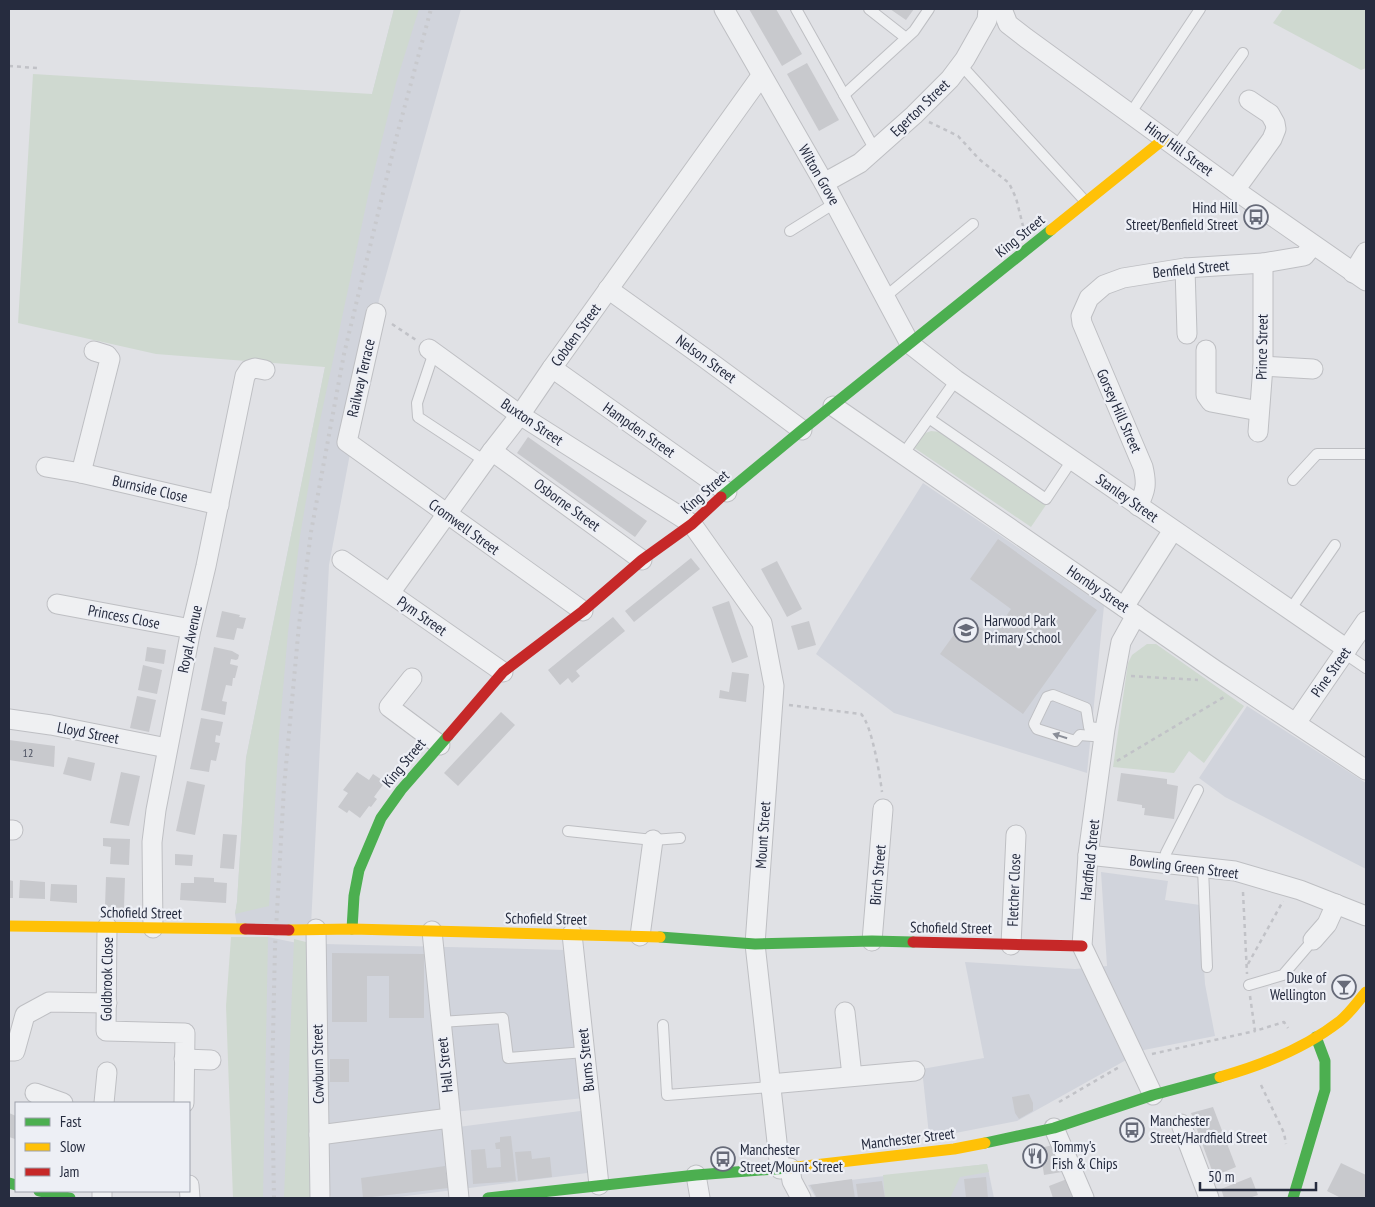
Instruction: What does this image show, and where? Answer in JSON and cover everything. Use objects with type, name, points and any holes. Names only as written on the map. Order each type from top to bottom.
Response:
[{"type":"street","name":"Wilton Grove","points":[[724,9],[824,183],[910,344]]},
{"type":"street","name":"Egerton Street","points":[[824,183],[860,163],[914,116],[950,79],[961,65],[987,20],[988,9]]},
{"type":"street","name":"Hind Hill Street","points":[[1002,9],[1008,24],[1235,190],[1360,277]]},
{"type":"street","name":"Cobden Street","points":[[390,593],[488,456],[520,415],[761,76]]},
{"type":"street","points":[[1235,190],[1272,139],[1276,128],[1270,114],[1249,100]]},
{"type":"street","name":"King Street","points":[[352,929],[354,896],[359,870],[381,818],[401,790],[502,672],[582,611],[642,560],[692,524],[726,492],[1034,243],[1086,202],[1170,143]]},
{"type":"street","name":"Benfield Street","points":[[1081,316],[1090,298],[1104,285],[1123,278],[1185,268],[1262,263],[1304,256],[1314,245]]},
{"type":"street","points":[[1360,277],[1366,252]]},
{"type":"street","name":"Prince Street","points":[[1258,432],[1263,366],[1262,263]]},
{"type":"street","points":[[1185,268],[1187,334]]},
{"type":"street","name":"Nelson Street","points":[[608,289],[802,430]]},
{"type":"street","name":"Railway Terrace","points":[[347,442],[376,313]]},
{"type":"street","name":"Gorsey Hill Street","points":[[1081,316],[1085,334],[1143,467],[1146,490],[1138,506]]},
{"type":"street","name":"Stanley Street","points":[[910,344],[956,380],[1290,610],[1346,651]]},
{"type":"street","points":[[1206,350],[1206,395],[1211,402],[1259,411]]},
{"type":"street","points":[[81,473],[110,359],[107,355],[94,351]]},
{"type":"street","name":"Buxton Street","points":[[432,351],[520,415],[692,524]]},
{"type":"street","points":[[1263,366],[1313,369]]},
{"type":"street","name":"Royal Avenue","points":[[153,928],[152,842],[167,748],[245,376],[249,370],[254,368],[265,370]]},
{"type":"street","name":"Hampden Street","points":[[552,368],[726,492]]},
{"type":"street","name":"Hornby Street","points":[[833,406],[902,456],[1215,670],[1366,770]]},
{"type":"street","name":"Cromwell Street","points":[[347,442],[582,611]]},
{"type":"street","name":"Osborne Street","points":[[488,456],[642,560]]},
{"type":"street","name":"Burnside Close","points":[[46,467],[81,473],[219,505]]},
{"type":"street","name":"Mount Street","points":[[692,524],[762,623],[774,686],[755,944],[770,1086],[785,1169],[801,1198]]},
{"type":"street","name":"Hardfield Street","points":[[1153,1095],[1082,946],[1088,855],[1105,733],[1121,642],[1130,611],[1173,530]]},
{"type":"street","name":"Pym Street","points":[[342,560],[502,672]]},
{"type":"street","name":"Princess Close","points":[[57,604],[191,629]]},
{"type":"street","name":"Pine Street","points":[[1296,724],[1366,621]]},
{"type":"street","points":[[412,678],[389,707],[440,745]]},
{"type":"street","name":"Lloyd Street","points":[[9,719],[51,725],[167,748]]},
{"type":"street","name":"Birch Street","points":[[872,941],[883,809]]},
{"type":"street","name":"Fletcher Close","points":[[1011,945],[1016,835]]},
{"type":"street","points":[[640,936],[653,840]]},
{"type":"street","name":"Bowling Green Street","points":[[1088,855],[1235,871],[1291,888],[1366,916]]},
{"type":"street","points":[[1313,940],[1327,924],[1336,904]]},
{"type":"street","name":"Schofield Street","points":[[9,926],[289,930],[352,929],[572,934],[640,936],[755,944],[872,941],[1082,946]]},
{"type":"street","name":"Goldbrook Close","points":[[107,927],[106,1038],[184,1033],[184,1102]]},
{"type":"street","name":"Cowburn Street","points":[[316,929],[320,1198]]},
{"type":"street","name":"Hall Street","points":[[432,931],[459,1198]]},
{"type":"street","name":"Burns Street","points":[[572,934],[599,1185]]},
{"type":"street","name":"Manchester Street","points":[[488,1198],[696,1175],[785,1169],[954,1149],[1048,1126],[1283,1056],[1341,1020],[1366,992]]},
{"type":"street","points":[[9,1051],[15,1052],[25,1015],[49,1002],[106,1003]]},
{"type":"street","points":[[845,1012],[852,1076]]},
{"type":"street","points":[[1290,1197],[1304,1164],[1318,1118],[1326,1076],[1325,1061],[1316,1037]]},
{"type":"street","points":[[184,1059],[211,1060]]},
{"type":"street","points":[[770,1086],[852,1076],[915,1071]]},
{"type":"street","points":[[104,1102],[107,1072]]},
{"type":"street","points":[[35,1093],[60,1102]]},
{"type":"street","points":[[319,1136],[450,1118]]},
{"type":"street","points":[[1181,1124],[1209,1198]]},
{"type":"street","points":[[1048,1126],[1084,1198]]},
{"type":"street","points":[[696,1175],[700,1198]]},
{"type":"street","points":[[44,1192],[70,1198]]},
{"type":"lane","points":[[796,9],[875,150]]},
{"type":"lane","points":[[869,9],[906,38]]},
{"type":"lane","points":[[844,95],[914,31],[930,9]]},
{"type":"lane","points":[[1130,114],[1200,9]]},
{"type":"lane","points":[[1170,143],[1243,53]]},
{"type":"lane","points":[[961,65],[1086,202]]},
{"type":"lane","points":[[790,231],[835,203]]},
{"type":"lane","points":[[885,297],[973,224]]},
{"type":"lane","points":[[432,351],[417,403],[418,417],[488,456]]},
{"type":"lane","points":[[902,456],[956,380]]},
{"type":"lane","points":[[930,419],[1046,499],[1072,460]]},
{"type":"lane","points":[[1293,480],[1316,454],[1366,454]]},
{"type":"lane","points":[[1290,610],[1335,545]]},
{"type":"lane","points":[[1346,651],[1366,668]]},
{"type":"lane","points":[[1053,696],[1086,708],[1089,727],[1105,733],[1080,735],[1075,741],[1037,729],[1034,724],[1047,697],[1053,696]]},
{"type":"lane","points":[[1166,863],[1166,853],[1198,790]]},
{"type":"lane","points":[[568,830],[653,840],[680,838]]},
{"type":"lane","points":[[1203,868],[1207,967]]},
{"type":"lane","points":[[1249,985],[1283,975],[1313,940]]},
{"type":"lane","points":[[440,1022],[503,1018],[508,1058],[585,1052]]},
{"type":"lane","points":[[663,1025],[667,1095],[770,1086]]},
{"type":"path","points":[[9,66],[37,68]]},
{"type":"path","points":[[914,116],[958,136],[979,159],[1010,183],[1023,225],[1034,243]]},
{"type":"path","points":[[376,313],[432,351]]},
{"type":"path","points":[[1114,675],[1206,680],[1215,670]]},
{"type":"path","points":[[1102,765],[1109,766],[1240,687]]},
{"type":"path","points":[[772,703],[861,714],[865,718],[875,755],[882,791],[883,809]]},
{"type":"path","points":[[1247,965],[1291,888]]},
{"type":"path","points":[[1059,1103],[1135,1058],[1255,1031]]},
{"type":"path","points":[[1253,1066],[1284,1133],[1289,1156],[1304,1164]]},
{"type":"shaded area","points":[[394,9],[461,9],[379,300],[329,565],[311,926],[237,926],[235,914],[246,758],[325,367],[321,365],[344,203]]},
{"type":"shaded area","points":[[394,9],[419,9],[396,83],[368,196],[318,430],[300,536],[288,632],[279,736],[269,906],[235,914],[246,758],[325,367],[156,354],[18,323],[33,74],[372,94]]},
{"type":"shaded area","points":[[1283,9],[1366,9],[1366,68],[1361,70],[1273,23]]},
{"type":"shaded area","points":[[931,431],[941,432],[1046,505],[1031,527],[913,447],[923,434]]},
{"type":"shaded area","name":"Harwood Park Primary School","points":[[923,483],[1104,606],[1087,773],[894,713],[816,654]]},
{"type":"shaded area","points":[[1147,644],[1156,644],[1244,706],[1204,763],[1189,751],[1174,773],[1113,767],[1128,663],[1132,655]]},
{"type":"shaded area","points":[[1247,706],[1366,783],[1366,869],[1225,797],[1199,778]]},
{"type":"shaded area","points":[[1101,872],[1168,881],[1165,900],[1200,905],[1205,984],[1215,1036],[1144,1050],[1017,1121],[940,1136],[929,1135],[922,1069],[984,1058],[965,962],[1075,969],[1107,966]]},
{"type":"shaded area","points":[[231,937],[268,937],[263,1198],[233,1198],[226,1006]]},
{"type":"shaded area","points":[[268,937],[307,945],[310,1198],[233,1198]]},
{"type":"shaded area","points":[[294,939],[306,942],[307,945],[310,1198],[284,1198]]},
{"type":"shaded area","points":[[324,944],[566,950],[584,1098],[322,1126]]},
{"type":"shaded area","points":[[588,1110],[595,1172],[391,1198],[332,1198],[330,1195],[327,1144]]},
{"type":"shaded area","points":[[987,1164],[994,1198],[816,1198],[808,1185]]},
{"type":"shaded area","points":[[987,1164],[989,1172],[960,1177],[950,1198],[885,1198],[883,1175]]},
{"type":"building","points":[[749,9],[776,9],[802,54],[782,66]]},
{"type":"building","points":[[890,9],[914,9],[906,20]]},
{"type":"building","points":[[807,63],[839,120],[819,131],[787,74]]},
{"type":"building","points":[[528,437],[647,521],[635,537],[517,453]]},
{"type":"building","points":[[998,539],[1097,610],[1023,714],[940,654],[966,618],[992,636],[1011,609],[970,579]]},
{"type":"building","points":[[691,558],[700,569],[634,622],[625,611]]},
{"type":"building","points":[[777,561],[802,609],[787,617],[761,569]]},
{"type":"building","points":[[729,601],[748,657],[732,663],[712,607]]},
{"type":"building","points":[[222,611],[246,618],[243,629],[237,628],[234,640],[216,637]]},
{"type":"building","points":[[613,617],[625,631],[576,671],[580,676],[572,683],[568,678],[560,685],[548,670]]},
{"type":"building","points":[[809,621],[816,645],[798,650],[791,626]]},
{"type":"building","points":[[147,647],[166,650],[164,664],[145,661]]},
{"type":"building","points":[[214,647],[232,651],[239,655],[236,660],[231,659],[230,664],[238,666],[232,686],[226,685],[222,701],[227,702],[225,715],[201,710]]},
{"type":"building","points":[[143,665],[162,670],[157,694],[138,690]]},
{"type":"building","points":[[732,672],[749,674],[746,702],[719,698],[720,690],[729,692]]},
{"type":"building","points":[[137,696],[156,700],[149,732],[130,728]]},
{"type":"building","points":[[501,712],[515,725],[458,786],[444,773]]},
{"type":"building","points":[[201,718],[223,722],[220,736],[216,735],[215,742],[220,743],[216,761],[211,760],[209,772],[190,769]]},
{"type":"building","points":[[9,740],[55,746],[54,767],[9,760]]},
{"type":"building","points":[[68,757],[95,763],[91,781],[63,774]]},
{"type":"building","points":[[121,772],[140,776],[129,826],[110,823]]},
{"type":"building","points":[[357,772],[369,780],[373,774],[385,782],[374,797],[377,799],[360,818],[349,810],[347,813],[338,807],[348,793],[343,790]]},
{"type":"building","points":[[1121,773],[1167,779],[1167,784],[1178,786],[1174,819],[1144,815],[1145,808],[1142,808],[1142,805],[1117,801]]},
{"type":"building","points":[[187,781],[205,785],[195,835],[176,831]]},
{"type":"building","points":[[223,834],[237,835],[234,869],[220,868]]},
{"type":"building","points":[[103,838],[130,839],[129,865],[110,864],[111,847],[103,846]]},
{"type":"building","points":[[175,854],[193,855],[192,866],[175,865]]},
{"type":"building","points":[[106,877],[125,878],[124,908],[105,907]]},
{"type":"building","points":[[194,877],[214,878],[214,882],[227,883],[226,903],[180,900],[181,883],[194,883]]},
{"type":"building","points":[[9,880],[13,881],[13,898],[9,898]]},
{"type":"building","points":[[20,880],[45,882],[45,899],[19,898]]},
{"type":"building","points":[[51,884],[77,885],[77,903],[50,901]]},
{"type":"building","points":[[332,953],[424,954],[424,1018],[389,1018],[389,976],[367,976],[367,1022],[332,1022]]},
{"type":"building","points":[[330,1059],[349,1059],[349,1082],[330,1082]]},
{"type":"building","points":[[1029,1094],[1033,1103],[1033,1111],[1019,1119],[1015,1113],[1012,1097]]},
{"type":"building","points":[[1213,1107],[1236,1167],[1214,1176],[1191,1113]]},
{"type":"building","points":[[9,1113],[15,1116],[15,1139],[9,1137]]},
{"type":"building","points":[[511,1136],[516,1181],[473,1184],[471,1150],[485,1149],[487,1168],[501,1167],[500,1149],[496,1149],[495,1143],[500,1142],[500,1137]]},
{"type":"building","points":[[1053,1145],[1062,1172],[1044,1175],[1040,1148]]},
{"type":"building","points":[[531,1151],[532,1159],[550,1157],[552,1177],[518,1181],[515,1152]]},
{"type":"building","points":[[1341,1163],[1366,1175],[1366,1198],[1341,1198],[1327,1191]]},
{"type":"building","points":[[445,1166],[448,1188],[363,1198],[361,1178]]},
{"type":"building","points":[[986,1177],[988,1198],[966,1198],[964,1179]]},
{"type":"building","points":[[1251,1177],[1258,1195],[1249,1198],[1224,1198],[1221,1189]]},
{"type":"building","points":[[852,1179],[855,1198],[817,1198],[810,1185]]},
{"type":"building","points":[[1067,1179],[1075,1198],[1053,1198],[1049,1186]]},
{"type":"building","points":[[882,1181],[885,1198],[858,1198],[856,1184]]},
{"type":"railway","points":[[274,1198],[272,1082],[275,947],[284,787],[299,625],[311,532],[344,354],[397,135],[431,9]]},
{"type":"traffic: fast","points":[[721,497],[1051,230]]},
{"type":"traffic: fast","points":[[352,929],[354,896],[359,870],[381,818],[401,790],[448,736]]},
{"type":"traffic: fast","points":[[660,937],[755,944],[872,941],[913,942]]},
{"type":"traffic: fast","points":[[1293,1198],[1325,1090],[1325,1061],[1316,1037]]},
{"type":"traffic: fast","points":[[985,1143],[1054,1128],[1153,1095],[1220,1077]]},
{"type":"traffic: fast","points":[[488,1198],[696,1175],[788,1168]]},
{"type":"traffic: fast","points":[[9,1183],[15,1185]]},
{"type":"traffic: fast","points":[[43,1192],[70,1198]]},
{"type":"traffic: slow","points":[[1051,230],[1164,139]]},
{"type":"traffic: slow","points":[[9,926],[245,929]]},
{"type":"traffic: slow","points":[[289,930],[352,929],[660,937]]},
{"type":"traffic: slow","points":[[1220,1077],[1283,1055],[1312,1040],[1344,1018],[1366,992]]},
{"type":"traffic: slow","points":[[788,1168],[954,1149],[985,1143]]},
{"type":"traffic: jam","points":[[448,736],[503,672],[583,611],[642,560],[692,524],[721,497]]},
{"type":"traffic: jam","points":[[245,929],[289,930]]},
{"type":"traffic: jam","points":[[913,942],[1082,946]]},
{"type":"place","name":"Hind Hill Street/Benfield Street","points":[[1256,217]]},
{"type":"place","name":"Harwood Park Primary School","points":[[966,630]]},
{"type":"place","name":"Duke of Wellington","points":[[1344,987]]},
{"type":"place","name":"Manchester Street/Hardfield Street","points":[[1132,1130]]},
{"type":"place","name":"Tommy's Fish & Chips","points":[[1035,1156]]},
{"type":"place","name":"Manchester Street/Mount Street","points":[[723,1159]]}]
